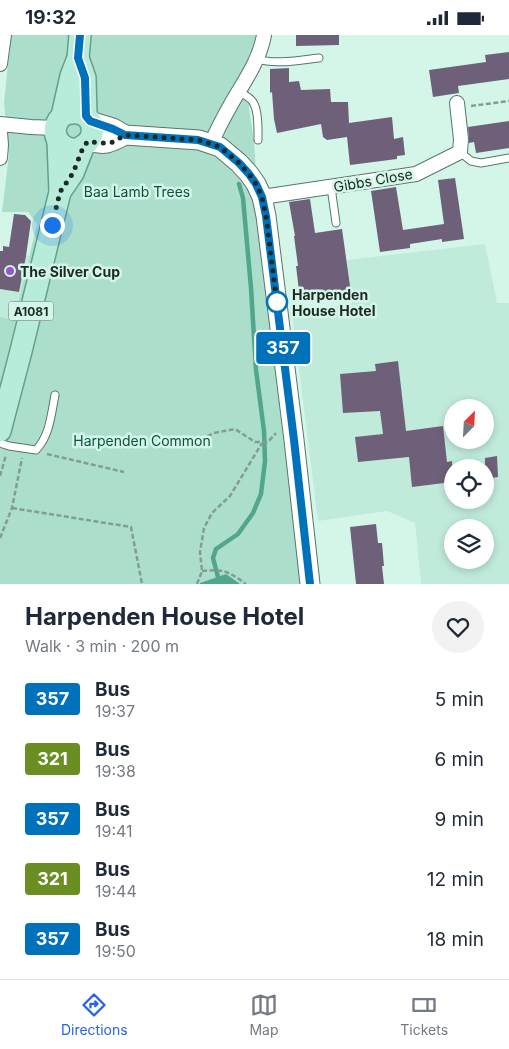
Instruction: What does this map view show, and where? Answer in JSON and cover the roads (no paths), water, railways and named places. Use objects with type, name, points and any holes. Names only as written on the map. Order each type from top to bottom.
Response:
[{"type":"main road","name":"A1081","points":[[0,431],[60,192],[58,128],[71,76],[78,58],[80,35]]},
{"type":"main road","name":"A1081","points":[[60,192],[73,173],[88,131],[85,78],[78,58]]},
{"type":"main road","points":[[75,112],[88,131],[77,149],[71,149],[64,146],[58,128],[67,113],[75,112]]},
{"type":"street","points":[[0,65],[4,35]]},
{"type":"street","points":[[211,143],[257,59],[264,35]]},
{"type":"street","points":[[457,106],[461,139],[460,152]]},
{"type":"street","points":[[0,124],[58,128]]},
{"type":"street","points":[[88,131],[113,129],[125,135],[198,140],[211,143],[220,147],[239,163],[256,184],[262,197],[266,216],[310,584]]},
{"type":"street","points":[[0,132],[0,158]]},
{"type":"street","name":"Gibbs Close","points":[[262,197],[416,174],[460,152]]},
{"type":"lane","points":[[257,59],[265,62],[276,62],[319,58]]},
{"type":"lane","points":[[239,91],[251,99],[254,104],[258,140]]},
{"type":"lane","points":[[460,152],[472,161],[481,163],[509,158]]},
{"type":"lane","points":[[331,187],[336,223]]},
{"type":"lane","points":[[0,443],[36,450],[48,434],[55,395]]},
{"type":"waterway","points":[[218,577],[213,558],[216,549],[238,534],[253,513],[261,494],[265,461],[264,431],[256,370],[243,198],[239,184]]},
{"type":"place","name":"The Silver Cup","points":[[10,271]]},
{"type":"place","name":"Harpenden House Hotel","points":[[277,302]]},
{"type":"park label","name":"Baa Lamb Trees","points":[[137,191]]},
{"type":"park label","name":"Harpenden Common","points":[[142,440]]}]
